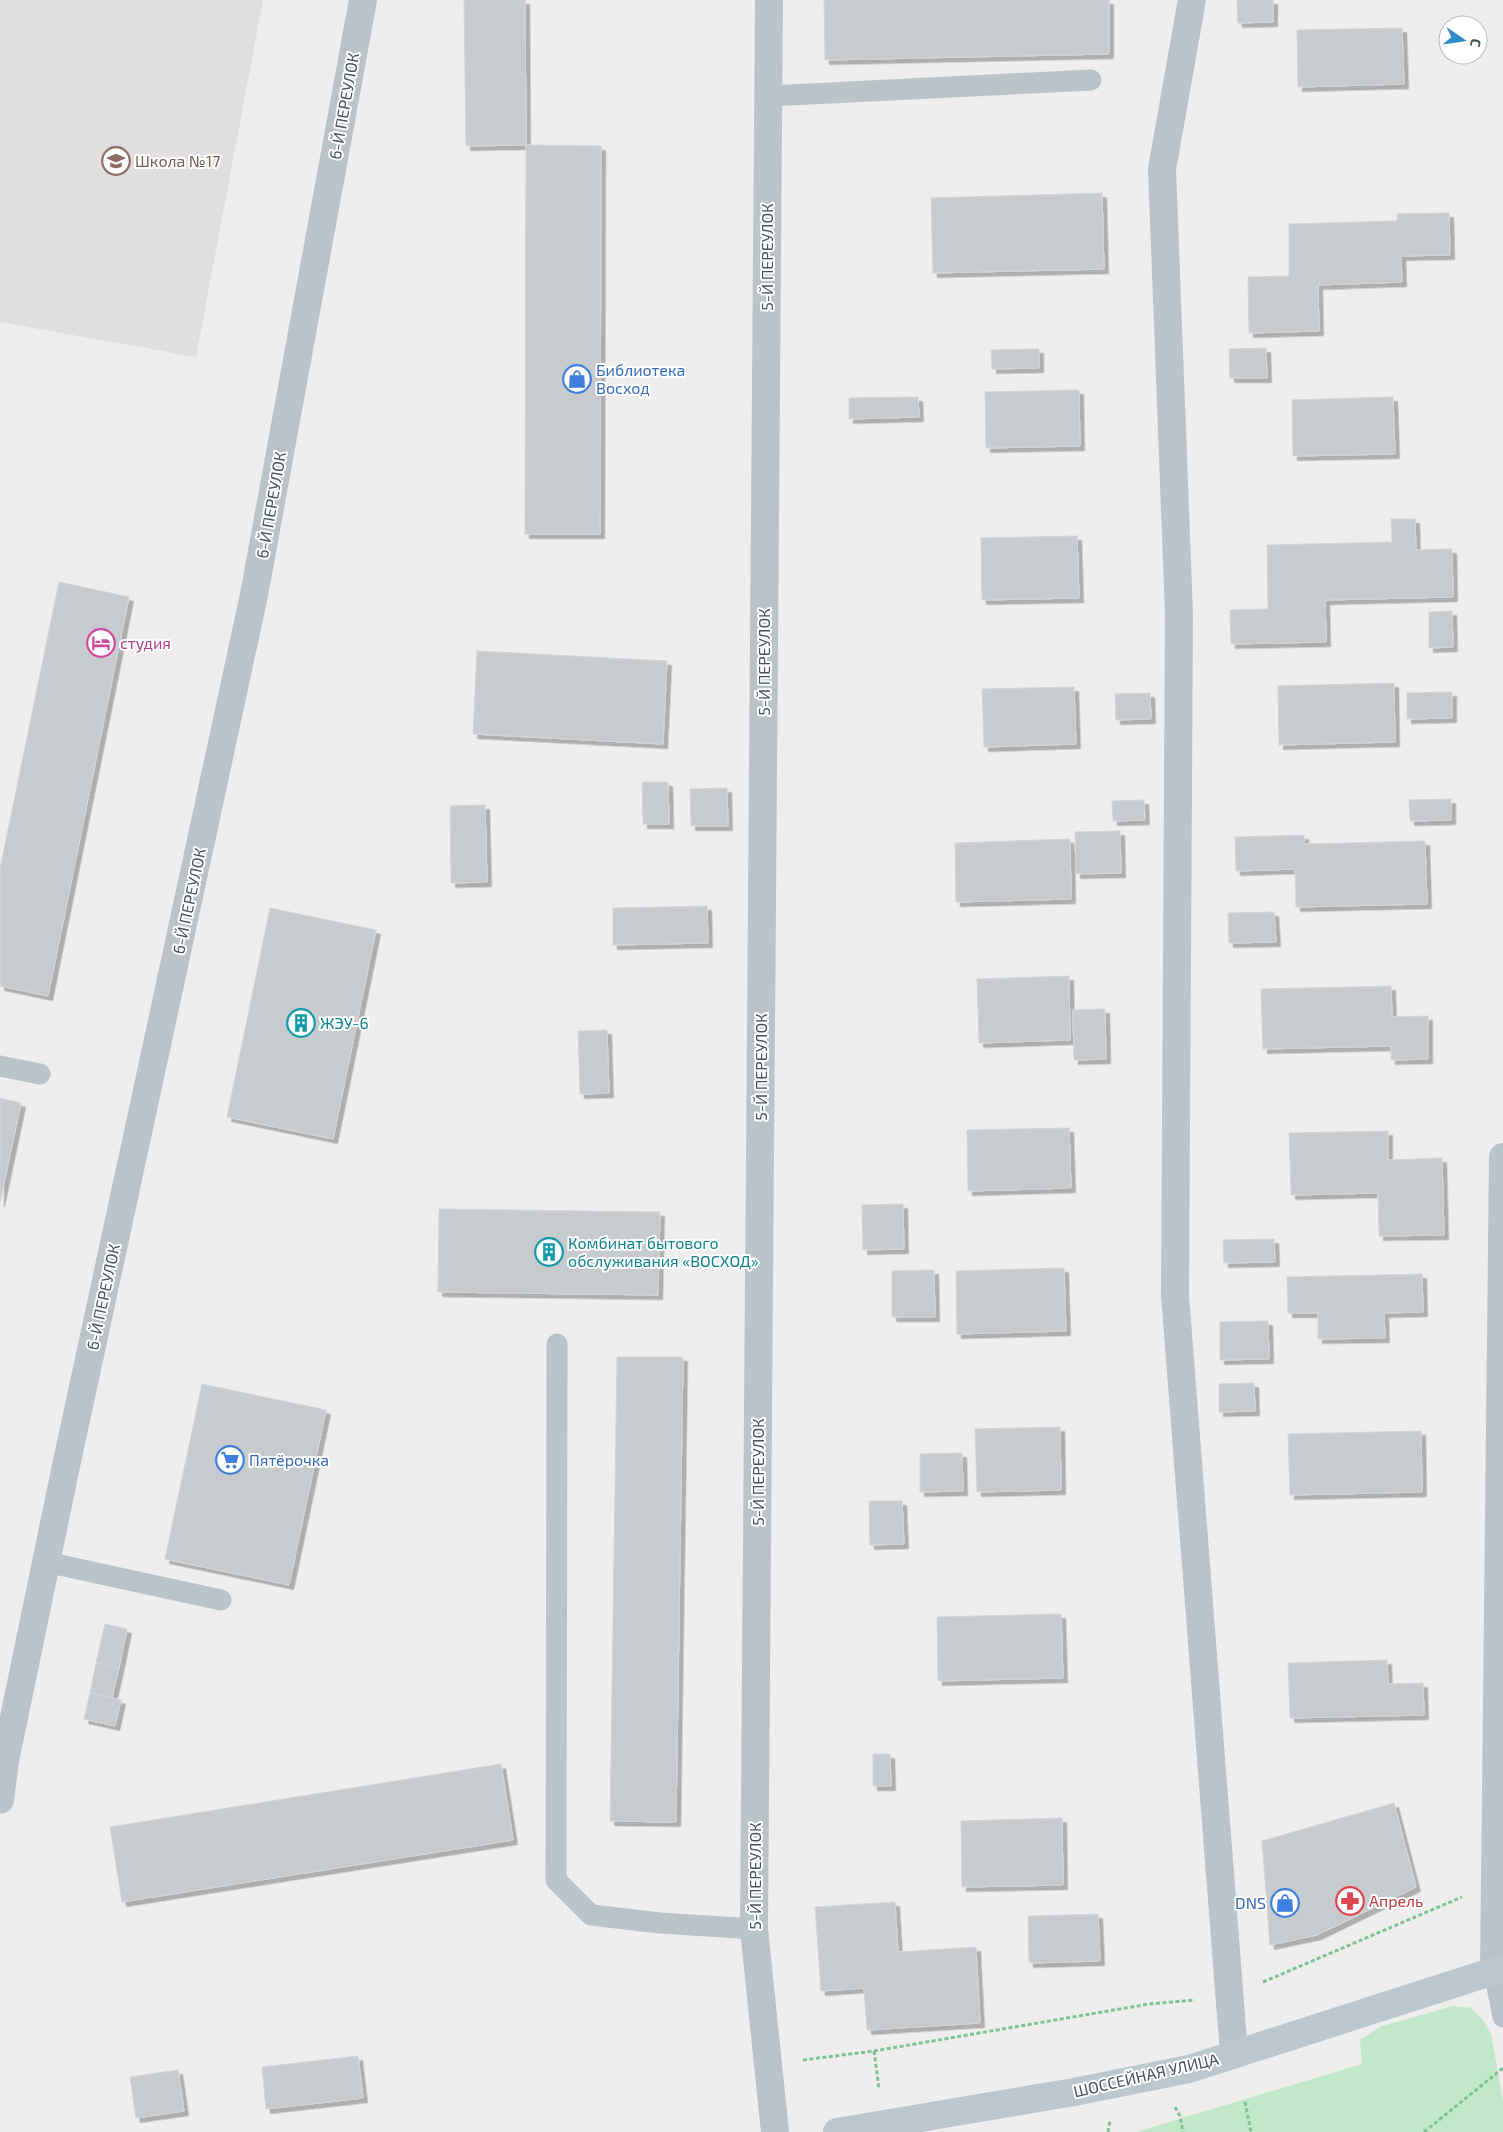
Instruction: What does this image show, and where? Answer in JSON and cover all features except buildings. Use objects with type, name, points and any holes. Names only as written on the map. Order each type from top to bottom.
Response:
[{"type":"main road","name":"ШОССЕЙНАЯ УЛИЦА","points":[[837,2132],[923,2125],[1189,2068],[1499,1970]]},
{"type":"street","name":"6-Й ПЕРЕУЛОК","points":[[0,1800],[2,1761],[254,595],[363,0]]},
{"type":"street","name":"5-Й ПЕРЕУЛОК","points":[[769,0],[754,1929],[775,2132]]},
{"type":"street","points":[[1192,0],[1162,169],[1179,614],[1175,1295],[1234,2054]]},
{"type":"street","points":[[1499,1970],[1495,1883],[1503,1157]]},
{"type":"lane","points":[[769,96],[1091,80]]},
{"type":"lane","points":[[0,1066],[40,1074]]},
{"type":"lane","points":[[557,1344],[556,1880],[592,1915],[660,1923],[754,1929]]},
{"type":"lane","points":[[46,1562],[221,1600]]},
{"type":"lane","points":[[1499,1970],[1503,2017]]},
{"type":"path","points":[[768,2064],[874,2051],[1149,2004],[1229,1996],[1495,1883]]},
{"type":"path","points":[[1424,2132],[1503,2068]]},
{"type":"path","points":[[1245,2102],[1252,2132]]},
{"type":"shaded area","name":"Школа №17","points":[[0,0],[263,0],[196,357],[0,322]]},
{"type":"green space","points":[[1453,2006],[1471,2008],[1483,2020],[1491,2034],[1503,2101],[1503,2132],[1136,2132],[1362,2064],[1360,2040],[1382,2026]]},
{"type":"place","name":"Школа №17","points":[[116,161]]},
{"type":"place","name":"Библиотека Восход","points":[[577,379]]},
{"type":"place","name":"студия","points":[[101,643]]},
{"type":"place","name":"ЖЭУ-6","points":[[301,1023]]},
{"type":"place","name":"Комбинат бытового обслуживания «ВОСХОД»","points":[[549,1252]]},
{"type":"place","name":"Пятёрочка","points":[[230,1460]]},
{"type":"place","name":"Апрель","points":[[1350,1901]]},
{"type":"place","name":"DNS","points":[[1285,1903]]}]
